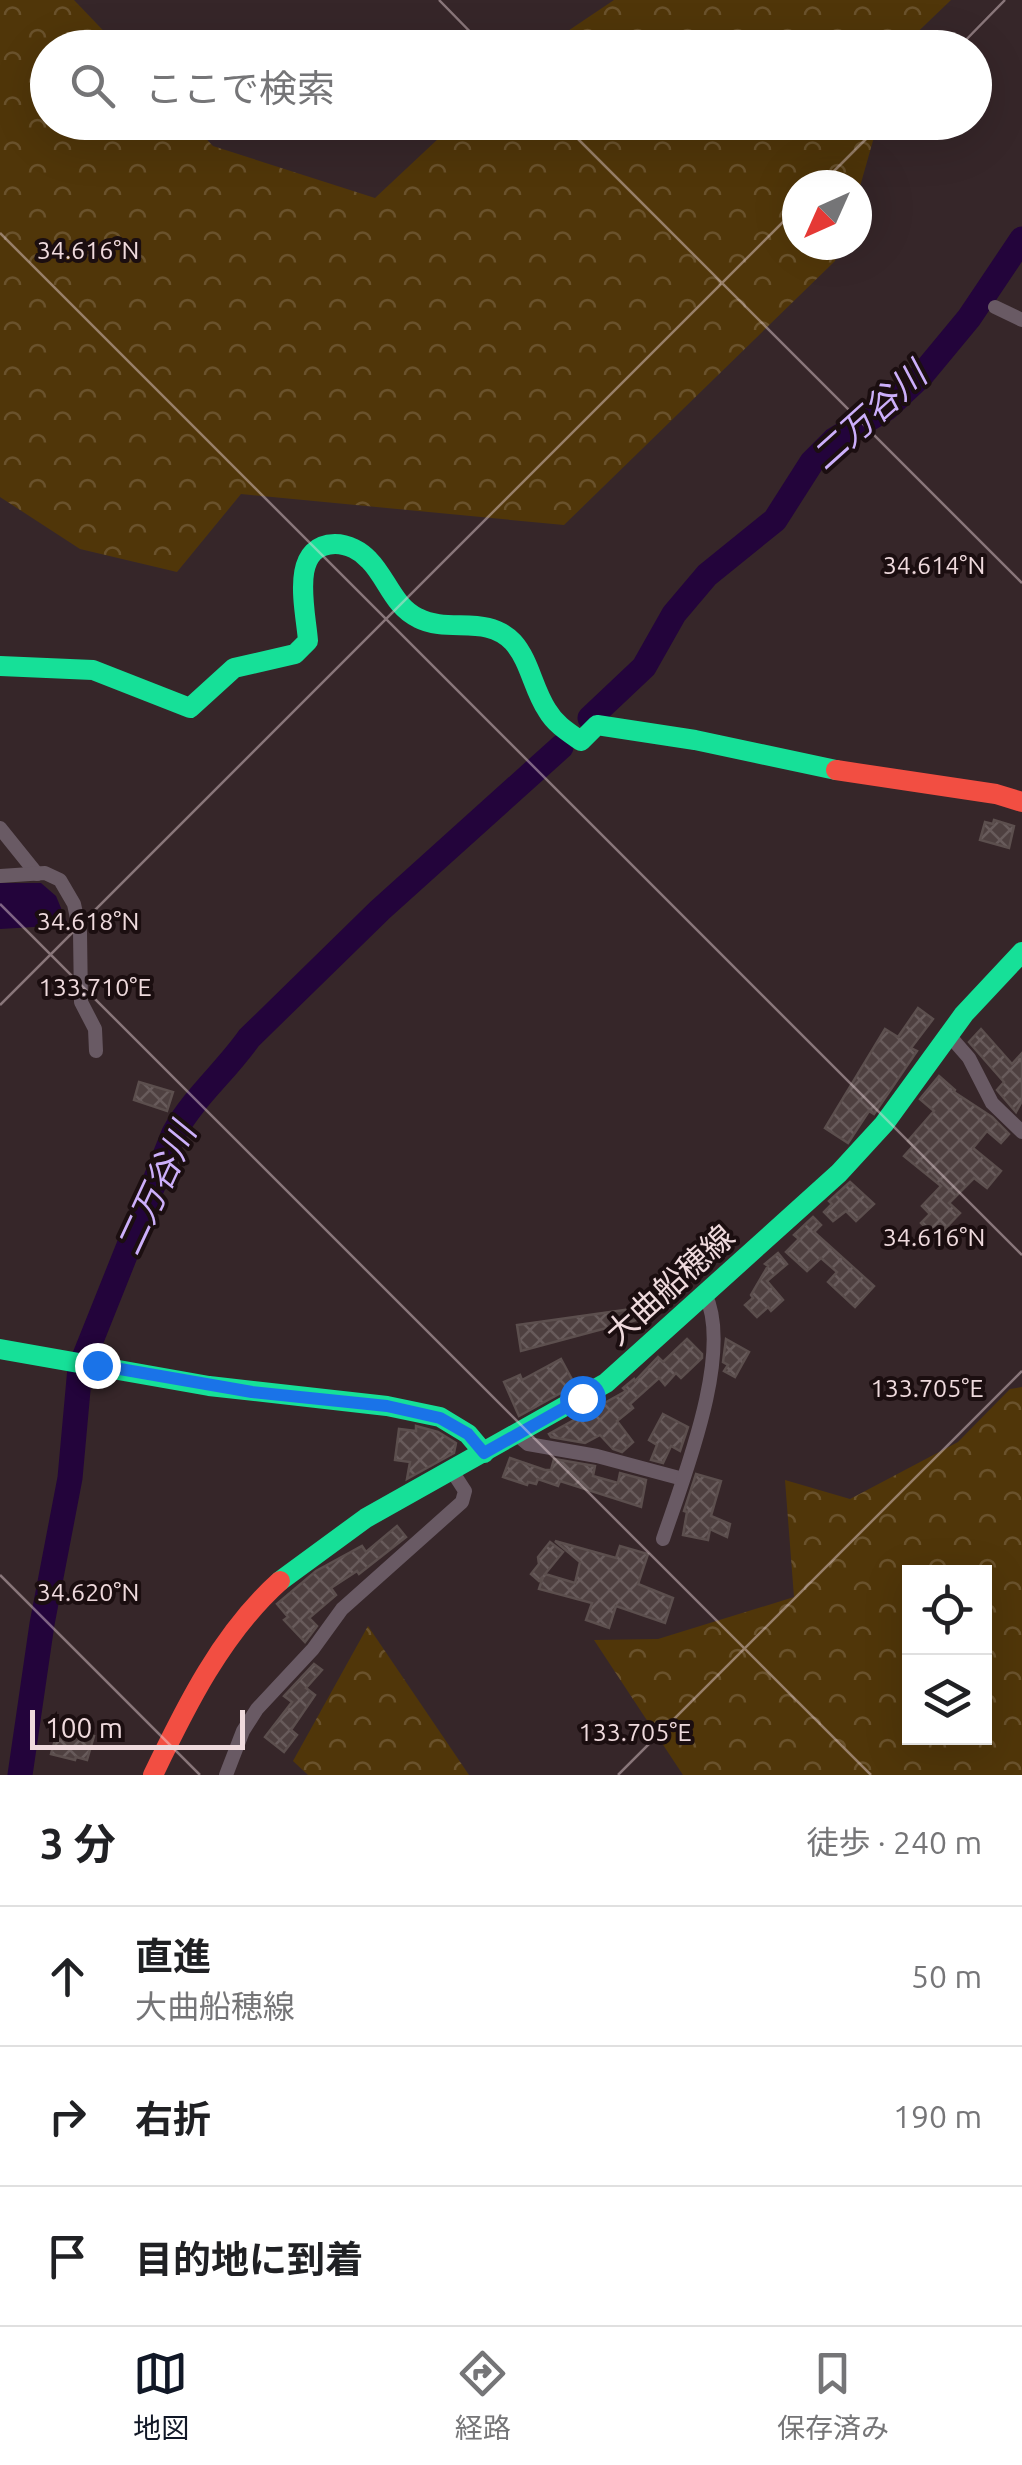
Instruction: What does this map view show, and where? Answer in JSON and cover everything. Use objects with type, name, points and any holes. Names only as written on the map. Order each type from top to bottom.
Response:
[{"type":"street","points":[[995,307],[1022,320]]},
{"type":"street","points":[[0,666],[94,670],[190,708],[234,668],[294,654],[308,641],[304,563],[316,549],[332,544],[351,547],[368,558],[399,605],[414,617],[435,627],[490,626],[506,634],[523,653],[547,712],[581,741],[597,725],[695,740],[818,767],[996,794],[1022,802]]},
{"type":"street","points":[[0,828],[37,874]]},
{"type":"street","points":[[0,876],[37,874],[60,880],[74,904],[80,932],[81,1002],[95,1029],[96,1052]]},
{"type":"street","name":"大曲船穂線","points":[[153,1775],[186,1704],[232,1634],[263,1596],[296,1566],[366,1518],[606,1383],[839,1174],[884,1124],[948,1034],[1022,952]]},
{"type":"street","points":[[948,1034],[969,1058],[992,1104],[1022,1132]]},
{"type":"street","points":[[663,1539],[705,1407],[712,1366],[712,1309],[705,1294]]},
{"type":"street","points":[[0,1349],[252,1392],[387,1406],[440,1418],[468,1434],[484,1453]]},
{"type":"street","points":[[516,1434],[528,1444],[597,1456],[683,1478]]},
{"type":"street","points":[[226,1775],[243,1731],[258,1709],[313,1649],[342,1608],[462,1502],[465,1492],[452,1471]]},
{"type":"green space","points":[[0,0],[74,0],[103,30],[30,30],[30,140],[207,140],[213,146],[375,198],[437,140],[873,140],[865,170],[782,170],[782,260],[835,261],[564,525],[241,494],[177,572],[80,549],[0,497]]},
{"type":"green space","points":[[614,0],[951,0],[920,30],[569,30]]},
{"type":"green space","points":[[1022,1387],[1022,1775],[683,1775],[594,1640],[658,1639],[794,1597],[785,1480],[850,1499],[958,1442],[1010,1389]]},
{"type":"green space","points":[[368,1626],[469,1775],[308,1775],[293,1761]]},
{"type":"shaded area","points":[[0,883],[41,883],[56,896],[68,925],[0,929]]},
{"type":"building","points":[[994,820],[1014,826],[1009,848],[980,840],[985,822],[993,824]]},
{"type":"building","points":[[918,1008],[933,1019],[911,1048],[917,1051],[874,1114],[869,1111],[848,1143],[825,1128],[885,1029],[898,1037]]},
{"type":"building","points":[[981,1029],[1012,1064],[1022,1053],[1022,1101],[1016,1112],[997,1090],[1004,1082],[969,1042]]},
{"type":"building","points":[[939,1076],[1009,1134],[1001,1143],[987,1131],[973,1148],[1001,1171],[987,1188],[974,1178],[949,1203],[960,1213],[936,1238],[921,1223],[930,1214],[922,1206],[941,1186],[904,1156],[913,1146],[908,1141],[934,1111],[920,1099]]},
{"type":"building","points":[[139,1082],[173,1092],[167,1111],[134,1100]]},
{"type":"building","points":[[850,1182],[874,1204],[856,1221],[846,1211],[833,1221],[824,1212],[832,1204],[829,1201]]},
{"type":"building","points":[[813,1217],[821,1225],[814,1232],[874,1286],[855,1307],[828,1282],[837,1272],[821,1258],[807,1271],[786,1252],[799,1239],[794,1235]]},
{"type":"building","points":[[778,1253],[787,1264],[767,1281],[783,1300],[757,1317],[745,1305],[753,1298],[751,1295],[768,1266],[765,1264]]},
{"type":"building","points":[[639,1308],[640,1319],[521,1351],[517,1325]]},
{"type":"building","points":[[687,1339],[702,1358],[681,1378],[676,1373],[665,1385],[659,1378],[630,1404],[633,1408],[617,1421],[633,1442],[622,1452],[613,1449],[600,1435],[585,1443],[551,1437],[549,1434],[626,1391],[623,1388],[658,1357],[663,1362]]},
{"type":"building","points":[[726,1339],[749,1352],[735,1377],[724,1371],[728,1365],[723,1362]]},
{"type":"building","points":[[561,1359],[575,1385],[519,1416],[504,1382],[520,1375],[522,1380]]},
{"type":"building","points":[[663,1414],[688,1427],[680,1451],[671,1446],[663,1463],[651,1460],[657,1445],[649,1440]]},
{"type":"building","points":[[416,1426],[438,1432],[456,1443],[454,1453],[407,1479],[410,1462],[395,1460],[399,1429],[416,1431]]},
{"type":"building","points":[[510,1458],[545,1470],[551,1470],[554,1459],[595,1466],[593,1476],[618,1483],[620,1473],[646,1480],[641,1507],[560,1481],[558,1486],[538,1479],[536,1484],[527,1485],[503,1477]]},
{"type":"building","points":[[696,1474],[721,1481],[711,1516],[730,1524],[727,1537],[710,1529],[708,1540],[683,1535],[687,1512],[684,1511]]},
{"type":"building","points":[[397,1526],[406,1537],[359,1574],[357,1571],[331,1588],[336,1595],[309,1618],[317,1626],[305,1642],[284,1620],[288,1617],[277,1604],[316,1571],[362,1546],[366,1552]]},
{"type":"building","points":[[555,1541],[616,1558],[620,1546],[648,1554],[638,1584],[673,1598],[665,1623],[616,1606],[609,1628],[586,1620],[592,1603],[539,1589],[543,1577],[539,1581],[531,1574],[550,1542],[563,1552],[545,1574],[575,1583],[580,1562]]},
{"type":"building","points":[[314,1664],[322,1670],[306,1688],[315,1695],[291,1730],[297,1735],[284,1752],[265,1737],[292,1702],[284,1696]]},
{"type":"building","points":[[60,1722],[94,1736],[87,1760],[51,1754]]},
{"type":"waterway","name":"二万谷川","points":[[590,718],[644,667],[674,614],[707,575],[775,520],[812,462],[834,440],[887,408],[921,376],[969,318],[1022,239]]},
{"type":"waterway","name":"二万谷川","points":[[20,1775],[42,1624],[70,1478],[80,1368],[174,1133],[249,1038],[380,910],[561,747]]},
{"type":"traffic: fast","points":[[0,666],[93,670],[190,708],[234,668],[295,654],[308,641],[303,597],[305,567],[320,547],[340,544],[366,557],[409,613],[442,625],[491,629],[513,642],[550,715],[581,741],[597,725],[695,740],[836,770]]},
{"type":"traffic: fast","points":[[280,1581],[366,1518],[606,1383],[839,1173],[884,1124],[964,1014],[1022,952]]},
{"type":"traffic: fast","points":[[0,1349],[209,1386],[387,1406],[440,1417],[468,1434],[484,1453]]},
{"type":"traffic: jam","points":[[836,770],[996,794],[1022,802]]},
{"type":"traffic: jam","points":[[153,1775],[192,1697],[223,1647],[280,1581]]},
{"type":"route","points":[[97,1365],[209,1386],[387,1406],[440,1418],[468,1434],[484,1453],[582,1398]]}]
